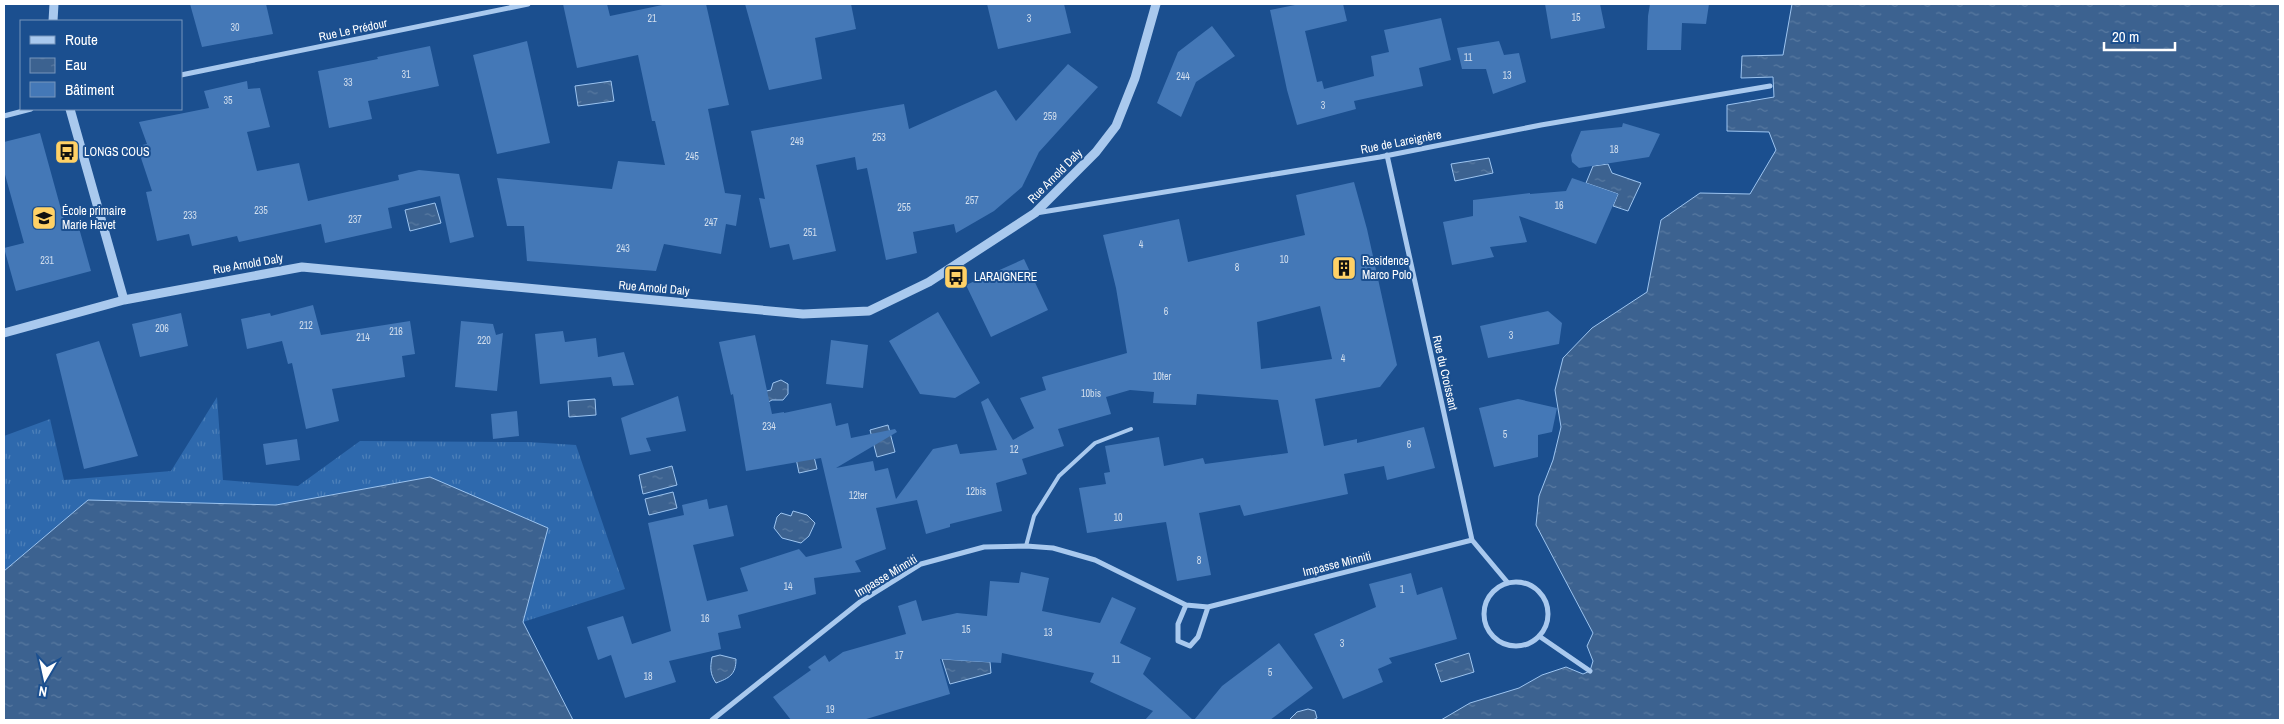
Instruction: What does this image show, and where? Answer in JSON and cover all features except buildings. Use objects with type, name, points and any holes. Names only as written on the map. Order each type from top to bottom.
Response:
[{"type":"street","points":[[53,20],[54,4]]},
{"type":"street","name":"Rue Le Prédour","points":[[182,75],[528,4]]},
{"type":"street","name":"Rue Arnold Daly","points":[[4,332],[124,300],[302,267],[803,314],[869,311],[929,282],[1035,213],[1096,152],[1116,126],[1135,78],[1156,4]]},
{"type":"street","name":"Rue de Lareignère","points":[[1035,213],[1387,156],[1541,125],[1770,86]]},
{"type":"street","points":[[4,116],[27,110]]},
{"type":"street","points":[[70,110],[124,300]]},
{"type":"street","name":"Rue du Croissant","points":[[1387,156],[1472,540],[1508,583]]},
{"type":"street","name":"Impasse Minniti","points":[[712,720],[860,602],[921,564],[984,547],[1026,546],[1053,548],[1095,560],[1186,605],[1208,608],[1472,540]]},
{"type":"street","points":[[1519,582],[1530,585],[1539,591],[1545,601],[1548,613],[1546,624],[1540,636],[1531,642],[1518,646],[1507,644],[1493,636],[1487,628],[1484,609],[1488,599],[1498,588],[1508,583],[1519,582]]},
{"type":"street","points":[[1186,605],[1178,624],[1178,641],[1190,646],[1198,637],[1208,608]]},
{"type":"street","points":[[1540,636],[1590,671]]},
{"type":"lane","points":[[1026,546],[1034,516],[1059,476],[1095,443],[1131,429]]},
{"type":"green space","points":[[217,397],[223,480],[298,486],[360,441],[528,442],[576,445],[625,589],[523,622],[547,528],[430,477],[276,505],[88,500],[4,571],[4,436],[50,419],[64,480],[171,471]]},
{"type":"water","points":[[1792,4],[2280,4],[2280,720],[1441,720],[1470,703],[1519,688],[1542,675],[1566,667],[1583,674],[1590,671],[1593,661],[1587,646],[1593,633],[1536,525],[1539,496],[1553,460],[1561,427],[1555,390],[1563,358],[1592,328],[1647,292],[1661,220],[1700,193],[1750,194],[1776,150],[1769,132],[1727,131],[1727,105],[1774,97],[1773,77],[1741,78],[1742,56],[1783,55]]},
{"type":"water","points":[[611,81],[614,101],[578,106],[575,86]]},
{"type":"water","points":[[1489,158],[1493,173],[1455,181],[1451,164]]},
{"type":"water","points":[[1608,164],[1612,173],[1641,183],[1628,211],[1613,206],[1618,194],[1586,183],[1593,166]]},
{"type":"water","points":[[435,203],[441,223],[410,231],[405,210]]},
{"type":"water","points":[[781,380],[788,384],[788,394],[783,400],[772,400],[763,405],[762,392],[771,390],[773,383]]},
{"type":"water","points":[[595,399],[596,415],[569,417],[568,401]]},
{"type":"water","points":[[888,425],[895,452],[877,457],[870,430]]},
{"type":"water","points":[[792,439],[810,440],[817,469],[799,473]]},
{"type":"water","points":[[672,466],[677,485],[643,494],[639,475]]},
{"type":"water","points":[[430,477],[548,528],[523,622],[573,720],[4,720],[4,571],[88,500],[276,505]]},
{"type":"water","points":[[673,492],[677,508],[649,515],[645,499]]},
{"type":"water","points":[[793,511],[807,515],[815,523],[809,536],[801,543],[782,538],[774,528],[777,517],[781,513],[791,516]]},
{"type":"water","points":[[1469,653],[1474,672],[1441,682],[1435,664]]},
{"type":"water","points":[[720,655],[736,659],[736,664],[731,675],[716,683],[712,674],[711,661],[712,657]]},
{"type":"water","points":[[942,659],[990,662],[991,673],[950,684]]},
{"type":"water","points":[[1308,709],[1315,711],[1317,718],[1313,720],[1289,720],[1297,712]]},
{"type":"place","name":"LONGS COUS","points":[[67,152]]},
{"type":"place","name":"École primaire Marie Havet","points":[[44,218]]},
{"type":"place","name":"Residence Marco Polo","points":[[1344,268]]},
{"type":"place","name":"LARAIGNERE","points":[[956,277]]}]
